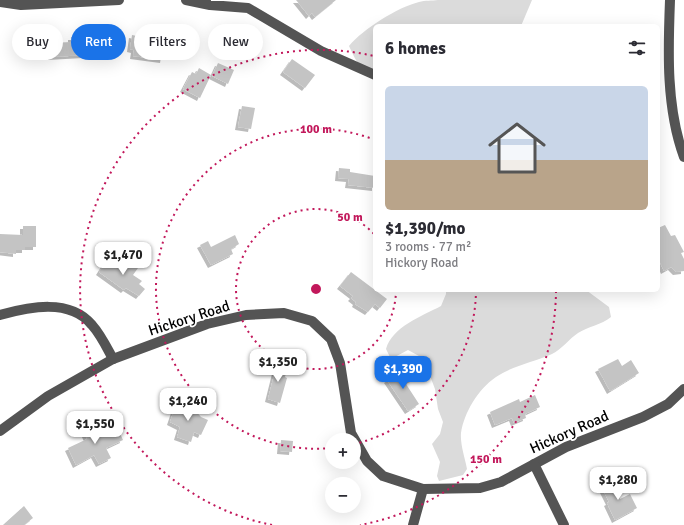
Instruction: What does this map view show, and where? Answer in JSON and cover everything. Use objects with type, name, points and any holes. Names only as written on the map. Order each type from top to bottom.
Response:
[{"type":"street","points":[[0,2],[22,5],[119,0]]},
{"type":"street","points":[[186,0],[210,5],[251,4],[321,51],[373,74]]},
{"type":"street","points":[[670,0],[663,57],[678,140],[684,156]]},
{"type":"street","points":[[0,315],[36,308],[62,308],[80,314],[93,325],[113,359]]},
{"type":"street","name":"Hickory Road","points":[[0,431],[48,396],[113,359],[207,324],[246,315],[284,313],[312,321],[331,338],[340,363],[351,433],[367,462],[383,476],[423,489],[480,488],[501,482],[566,446],[643,417],[668,404],[684,389]]},
{"type":"street","points":[[534,464],[564,525]]},
{"type":"street","points":[[413,525],[423,489]]},
{"type":"shaded area","points":[[532,0],[522,24],[375,24],[401,9],[421,1]]},
{"type":"shaded area","points":[[373,25],[373,76],[362,68],[356,61],[349,46],[355,39]]},
{"type":"shaded area","points":[[446,292],[589,292],[609,307],[611,317],[578,333],[552,354],[502,373],[489,382],[473,402],[463,425],[461,442],[467,469],[463,475],[439,481],[437,476],[440,462],[432,444],[440,434],[443,422],[438,409],[435,389],[427,368],[419,356],[408,350],[391,359],[386,349],[394,334],[417,318],[441,306]]},
{"type":"building","points":[[296,0],[336,0],[315,17],[312,13],[309,16]]},
{"type":"building","points":[[132,35],[134,35],[134,50],[130,49]]},
{"type":"building","points":[[63,42],[71,42],[71,56],[63,56]]},
{"type":"building","points":[[292,59],[315,75],[305,88],[283,72]]},
{"type":"building","points":[[218,63],[234,70],[228,84],[212,76]]},
{"type":"building","points":[[199,68],[211,75],[200,98],[183,89],[192,72],[196,74]]},
{"type":"building","points":[[242,106],[255,108],[251,129],[238,127]]},
{"type":"building","points":[[339,168],[350,169],[350,172],[373,176],[373,188],[348,185],[349,179],[338,178]]},
{"type":"building","points":[[665,225],[671,236],[675,235],[684,252],[681,253],[684,259],[684,271],[676,272],[671,267],[664,271],[660,262],[660,227]]},
{"type":"building","points":[[23,226],[36,226],[36,247],[25,247],[25,250],[16,250],[16,254],[0,252],[0,234],[23,235]]},
{"type":"building","points":[[235,235],[239,244],[231,249],[233,254],[211,265],[200,245],[208,241],[211,247]]},
{"type":"building","points":[[108,258],[122,268],[127,261],[131,259],[137,264],[138,268],[133,275],[142,281],[139,284],[145,289],[139,296],[126,288],[124,290],[99,272]]},
{"type":"building","points":[[351,272],[373,288],[373,292],[378,292],[387,299],[380,308],[375,304],[368,312],[355,304],[356,302],[351,298],[353,296],[340,286]]},
{"type":"building","points":[[618,359],[622,366],[631,360],[639,373],[610,391],[598,369]]},
{"type":"building","points":[[277,363],[288,366],[285,377],[287,378],[280,403],[268,399]]},
{"type":"building","points":[[403,370],[410,382],[406,384],[419,404],[408,411],[387,380]]},
{"type":"building","points":[[535,395],[540,407],[525,414],[526,418],[514,423],[512,418],[495,425],[490,412],[519,399],[520,402]]},
{"type":"building","points":[[176,404],[194,409],[201,417],[208,420],[201,435],[194,432],[191,442],[177,437],[180,427],[170,422]]},
{"type":"building","points":[[94,424],[99,434],[116,425],[123,440],[106,448],[111,458],[99,464],[94,455],[76,465],[68,448],[87,439],[83,429]]},
{"type":"building","points":[[281,440],[293,441],[292,452],[280,451]]},
{"type":"building","points":[[610,479],[620,499],[630,494],[637,508],[615,520],[607,503],[609,502],[600,484]]},
{"type":"building","points":[[24,506],[33,518],[24,525],[3,525]]}]
